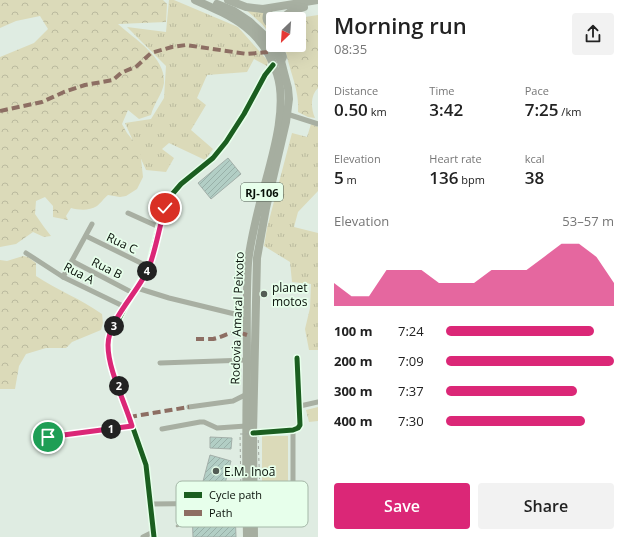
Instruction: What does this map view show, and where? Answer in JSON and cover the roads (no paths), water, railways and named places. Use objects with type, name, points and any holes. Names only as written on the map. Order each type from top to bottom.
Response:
[{"type":"highway","name":"Rodovia Amaral Peixoto","points":[[195,0],[235,19],[247,27],[277,63],[280,88],[280,115],[248,262],[246,426],[249,481]]},
{"type":"highway","name":"Rodovia Amaral Peixoto","points":[[207,0],[234,11],[249,21],[265,36],[272,46],[277,63],[288,88],[287,114],[266,208],[257,258],[251,481]]},
{"type":"highway","name":"Rodovia Amaral Peixoto","points":[[246,537],[247,527]]},
{"type":"highway","name":"Rodovia Amaral Peixoto","points":[[253,527],[254,537]]},
{"type":"main road","points":[[228,0],[252,8],[269,9],[318,0]]},
{"type":"main road","points":[[289,12],[298,8],[318,5]]},
{"type":"main road","points":[[277,63],[283,56],[282,52]]},
{"type":"street","points":[[142,537],[154,534],[146,465],[112,368],[109,355],[109,338],[125,306],[149,267],[168,199],[181,184],[213,158],[226,142],[240,121],[265,75],[277,63]]},
{"type":"street","points":[[287,114],[318,124]]},
{"type":"street","points":[[128,213],[159,227]]},
{"type":"street","points":[[63,277],[92,224]]},
{"type":"street","name":"Rua C","points":[[86,236],[149,267]]},
{"type":"street","name":"Rua A","points":[[26,253],[63,277],[125,306]]},
{"type":"street","name":"Rua B","points":[[72,261],[135,290],[248,317]]},
{"type":"street","points":[[253,433],[293,430],[298,428],[300,425],[297,358]]},
{"type":"street","points":[[160,363],[247,360]]},
{"type":"street","points":[[189,407],[233,401],[247,394]]},
{"type":"street","points":[[300,406],[318,402]]},
{"type":"street","points":[[162,429],[200,422],[217,428],[246,426]]},
{"type":"street","points":[[48,437],[132,426]]},
{"type":"street","points":[[293,430],[293,481]]},
{"type":"street","points":[[151,504],[176,503]]},
{"type":"place","name":"planet motos","points":[[264,294]]},
{"type":"place","name":"E.M. Inoã","points":[[216,471]]}]
